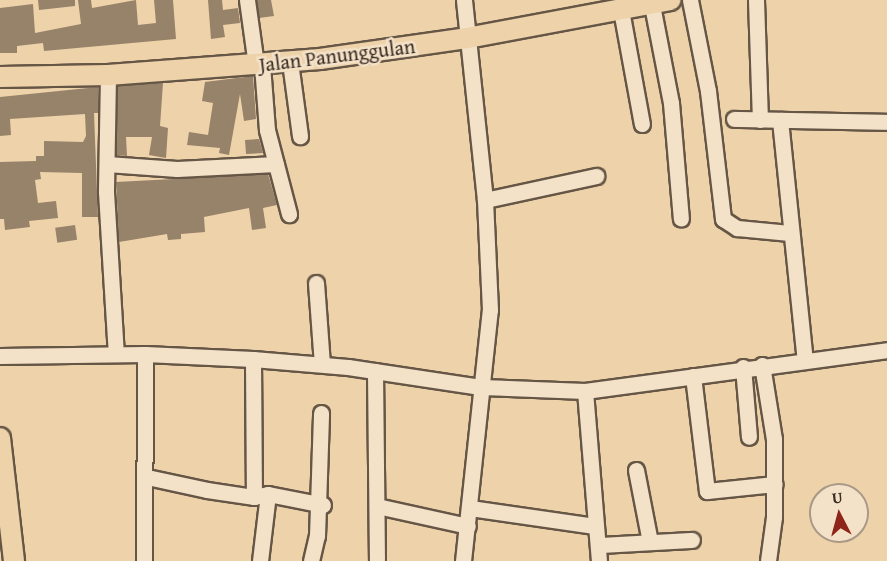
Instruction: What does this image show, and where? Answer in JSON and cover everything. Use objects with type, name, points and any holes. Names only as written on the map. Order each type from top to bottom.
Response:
[{"type":"main road","name":"Jalan Panunggulan","points":[[0,77],[108,75],[290,62],[467,38],[621,10],[657,1]]},
{"type":"main road","points":[[0,438],[14,561]]},
{"type":"street","points":[[248,0],[267,130],[289,214]]},
{"type":"street","points":[[463,561],[490,310],[485,200],[464,0]]},
{"type":"street","points":[[690,0],[708,91],[723,219],[737,228],[790,233]]},
{"type":"street","points":[[756,0],[760,120]]},
{"type":"street","points":[[657,1],[671,103],[681,219]]},
{"type":"street","points":[[621,10],[642,124]]},
{"type":"street","points":[[290,62],[300,136]]},
{"type":"street","points":[[108,75],[107,164],[116,354]]},
{"type":"street","points":[[734,119],[887,122]]},
{"type":"street","points":[[780,120],[805,360]]},
{"type":"street","points":[[107,164],[177,169],[276,164]]},
{"type":"street","points":[[485,200],[596,176]]},
{"type":"street","points":[[316,283],[322,364]]},
{"type":"street","points":[[0,356],[145,354],[253,359],[322,364],[482,387],[585,391],[743,367],[887,351]]},
{"type":"street","points":[[144,561],[147,477],[145,354]]},
{"type":"street","points":[[253,359],[261,496],[260,561]]},
{"type":"street","points":[[762,365],[774,440],[775,484],[768,561]]},
{"type":"street","points":[[743,367],[749,437]]},
{"type":"street","points":[[375,371],[377,561]]},
{"type":"street","points":[[693,376],[707,491],[775,484]]},
{"type":"street","points":[[585,391],[599,561]]},
{"type":"street","points":[[311,561],[317,536],[320,505],[321,413]]},
{"type":"street","points":[[636,470],[650,542]]},
{"type":"street","points":[[147,477],[320,505]]},
{"type":"street","points":[[376,506],[468,526]]},
{"type":"street","points":[[470,508],[595,526]]},
{"type":"street","points":[[599,545],[692,540]]},
{"type":"building","points":[[38,0],[75,0],[75,6],[39,10]]},
{"type":"building","points":[[78,0],[91,0],[92,8],[136,0],[138,25],[156,23],[154,0],[173,0],[176,39],[44,51],[43,43],[17,46],[17,53],[0,53],[0,8],[33,4],[35,33],[81,24]]},
{"type":"building","points":[[208,0],[222,0],[223,10],[238,8],[240,23],[223,25],[225,37],[211,39]]},
{"type":"building","points":[[257,0],[271,0],[274,16],[259,18]]},
{"type":"building","points":[[253,76],[256,119],[244,121],[240,94],[229,155],[219,153],[220,148],[187,145],[189,132],[208,135],[213,103],[202,101],[205,82]]},
{"type":"building","points":[[163,83],[160,126],[168,128],[166,158],[149,155],[152,137],[126,137],[127,156],[116,155],[118,86]]},
{"type":"building","points":[[98,87],[98,113],[94,113],[98,217],[82,217],[82,173],[40,172],[41,179],[35,180],[38,203],[56,201],[58,218],[29,221],[30,227],[5,230],[4,219],[0,219],[0,162],[36,161],[36,156],[44,156],[44,141],[83,142],[86,136],[85,114],[10,119],[11,135],[0,136],[0,97]]},
{"type":"building","points":[[259,139],[263,153],[246,154],[245,140]]},
{"type":"building","points":[[268,174],[277,205],[263,208],[266,228],[252,230],[249,208],[204,217],[205,232],[181,234],[181,239],[168,240],[167,234],[119,242],[116,182]]},
{"type":"building","points":[[75,225],[77,240],[57,243],[55,228]]}]
